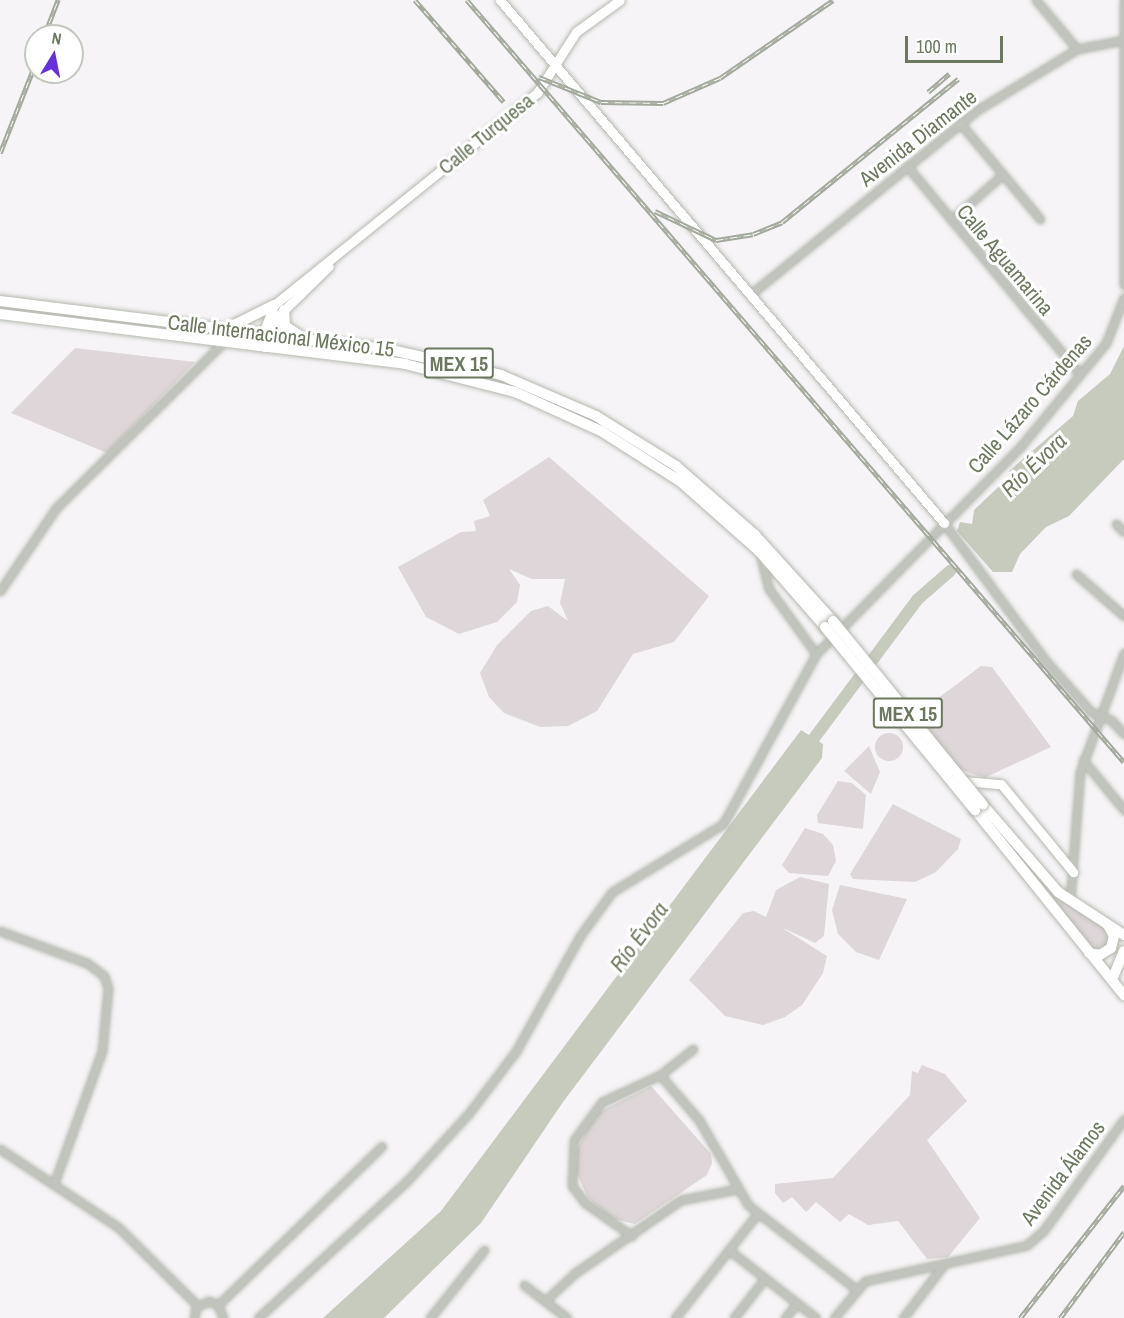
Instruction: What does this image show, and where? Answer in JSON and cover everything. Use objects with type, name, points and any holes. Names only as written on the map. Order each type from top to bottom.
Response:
[{"type":"main road","name":"Calle Internacional México 15","points":[[0,301],[311,339],[481,369],[605,420],[660,455],[726,508],[829,624]]},
{"type":"main road","points":[[225,328],[279,307],[289,331],[311,339]]},
{"type":"main road","name":"Calle Internacional México 15","points":[[0,315],[444,371],[545,404],[658,466],[759,551],[829,624]]},
{"type":"main road","name":"MEX 15","points":[[829,624],[963,781],[979,808],[1052,886],[1070,901],[1124,935]]},
{"type":"main road","name":"MEX 15","points":[[829,624],[979,808],[1050,905],[1124,995]]},
{"type":"main road","points":[[1089,953],[1100,955],[1111,948],[1108,925]]},
{"type":"main road","points":[[1112,980],[1124,951]]},
{"type":"street","points":[[500,0],[944,523],[1045,660],[1091,712],[1101,716],[1124,734]]},
{"type":"street","name":"Calle Turquesa","points":[[261,347],[263,333],[279,307],[336,257],[537,93],[557,68],[576,32],[620,0]]},
{"type":"street","points":[[1036,0],[1077,49]]},
{"type":"street","points":[[1124,0],[1122,92],[1124,285]]},
{"type":"street","name":"Avenida Diamante","points":[[751,294],[960,123],[1077,49],[1123,40]]},
{"type":"street","points":[[960,123],[1040,219]]},
{"type":"street","name":"Calle Aguamarina","points":[[907,166],[1079,373]]},
{"type":"street","points":[[951,220],[1003,174]]},
{"type":"street","name":"Calle Lázaro Cárdenas","points":[[258,1318],[406,1182],[469,1113],[516,1051],[580,936],[612,892],[723,824],[816,654],[1021,446],[1106,343],[1123,311],[1124,297]]},
{"type":"street","points":[[0,591],[56,508],[224,342]]},
{"type":"street","points":[[1116,524],[1124,532]]},
{"type":"street","points":[[759,551],[769,589],[816,654]]},
{"type":"street","points":[[1076,574],[1124,616]]},
{"type":"street","points":[[1070,901],[1083,760],[1124,653]]},
{"type":"street","points":[[1083,760],[1124,810]]},
{"type":"street","points":[[963,781],[1001,784],[1073,872]]},
{"type":"street","points":[[0,931],[87,963],[104,976],[108,988],[102,1051],[55,1181]]},
{"type":"street","points":[[632,1236],[577,1194],[570,1179],[570,1152],[594,1109],[660,1075],[693,1048]]},
{"type":"street","points":[[660,1075],[699,1120],[737,1189],[757,1214],[856,1289]]},
{"type":"street","name":"Avenida Álamos","points":[[945,1263],[1027,1245],[1044,1230],[1124,1119]]},
{"type":"street","points":[[218,1305],[382,1146]]},
{"type":"street","points":[[0,1149],[55,1181],[118,1227],[198,1306]]},
{"type":"street","points":[[545,1301],[574,1273],[687,1197],[737,1189]]},
{"type":"street","points":[[675,1318],[757,1214]]},
{"type":"street","points":[[430,1318],[484,1250]]},
{"type":"street","points":[[729,1250],[816,1318]]},
{"type":"street","points":[[834,1318],[865,1281],[945,1263]]},
{"type":"street","points":[[903,1318],[945,1263]]},
{"type":"street","points":[[734,1318],[765,1278]]},
{"type":"street","points":[[524,1285],[567,1318]]},
{"type":"street","points":[[194,1318],[198,1306],[209,1301],[218,1305],[223,1318]]},
{"type":"street","points":[[785,1318],[797,1303]]},
{"type":"shaded area","points":[[75,348],[195,362],[107,453],[11,413]]},
{"type":"shaded area","points":[[549,457],[709,596],[674,642],[633,654],[597,711],[568,726],[540,727],[504,713],[489,697],[480,673],[497,645],[531,611],[548,606],[568,621],[560,603],[565,579],[532,579],[509,569],[520,585],[517,602],[497,622],[459,634],[426,617],[398,567],[461,532],[476,531],[474,521],[490,516],[483,500]]},
{"type":"shaded area","points":[[981,666],[992,667],[1051,747],[984,778],[959,769],[917,714]]},
{"type":"shaded area","points":[[889,733],[899,737],[903,747],[899,757],[889,761],[879,757],[875,747],[879,737]]},
{"type":"shaded area","points":[[869,746],[880,772],[871,794],[844,771]]},
{"type":"shaded area","points":[[838,781],[852,783],[866,795],[863,829],[818,823],[817,815]]},
{"type":"shaded area","points":[[893,804],[961,839],[958,849],[936,872],[915,882],[853,879],[850,874]]},
{"type":"shaded area","points":[[805,828],[823,834],[833,845],[836,861],[828,876],[789,873],[782,865]]},
{"type":"shaded area","points":[[800,877],[829,884],[824,936],[815,943],[781,927],[827,956],[823,973],[802,1005],[785,1017],[763,1025],[725,1016],[689,980],[743,913],[754,911],[766,917],[776,890]]},
{"type":"shaded area","points":[[840,885],[907,899],[879,960],[856,952],[838,934],[832,910]]},
{"type":"shaded area","points":[[1043,889],[1106,929],[1109,944],[1094,950]]},
{"type":"shaded area","points":[[922,1065],[945,1074],[967,1101],[927,1140],[980,1218],[948,1257],[927,1259],[898,1221],[868,1225],[849,1214],[840,1222],[816,1202],[806,1212],[792,1197],[783,1203],[775,1193],[775,1184],[833,1178],[910,1095],[912,1071],[918,1073]]},
{"type":"shaded area","points":[[651,1086],[711,1154],[712,1163],[707,1175],[635,1224],[613,1219],[588,1198],[576,1172],[575,1155],[593,1115]]},
{"type":"water","name":"Río Évora","points":[[1124,346],[1124,459],[1069,516],[1046,527],[1020,554],[1012,572],[993,572],[957,531],[960,522],[972,524],[974,510],[1011,475],[1009,471],[1073,416],[1078,401],[1110,374]]},
{"type":"water","name":"Río Évora","points":[[801,730],[823,744],[822,758],[563,1102],[481,1223],[384,1318],[323,1318],[441,1211]]},
{"type":"waterway","name":"Río Évora","points":[[806,749],[918,599],[950,571]]},
{"type":"railway","points":[[49,24],[58,0]]},
{"type":"railway","points":[[415,0],[504,102]]},
{"type":"railway","points":[[467,0],[1124,762]]},
{"type":"railway","points":[[539,77],[601,102],[663,103],[720,78],[833,0]]},
{"type":"railway","points":[[928,92],[949,74]]},
{"type":"railway","points":[[655,211],[716,240],[753,234],[782,222],[958,79]]},
{"type":"railway","points":[[0,153],[27,84]]},
{"type":"railway","points":[[1020,1318],[1124,1186]]},
{"type":"railway","points":[[1060,1318],[1124,1232]]}]
